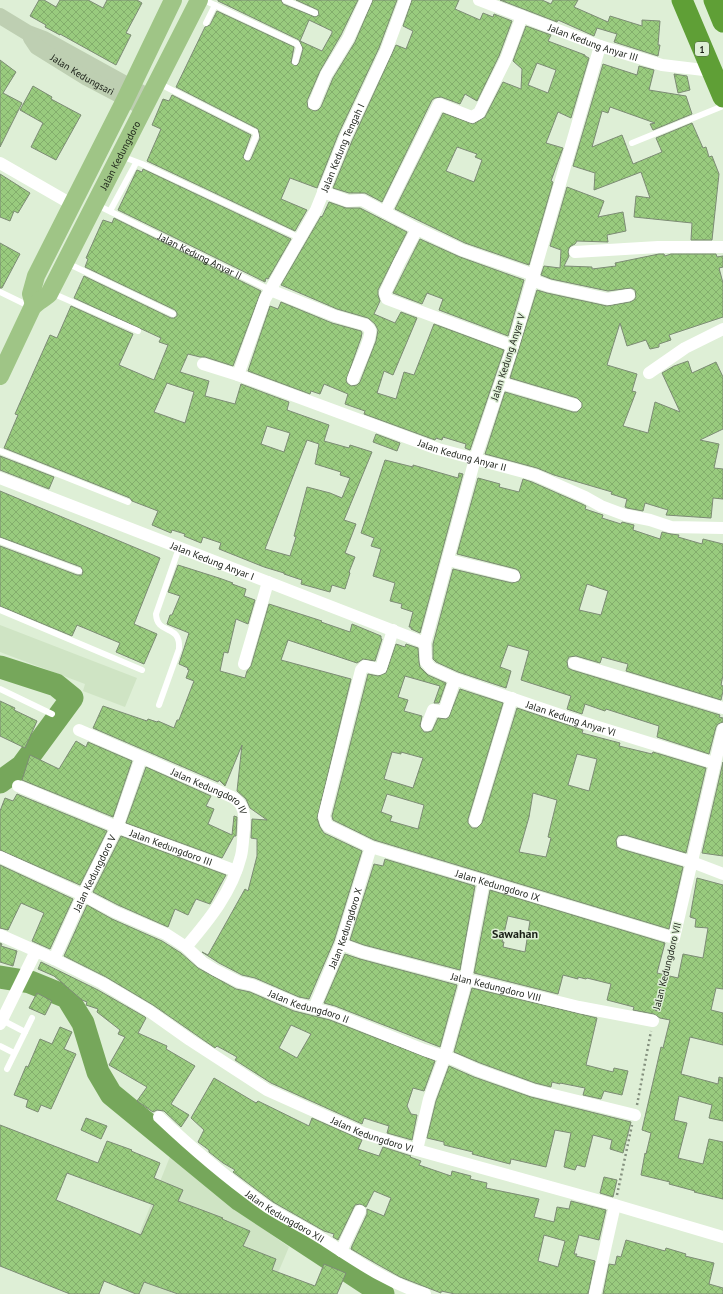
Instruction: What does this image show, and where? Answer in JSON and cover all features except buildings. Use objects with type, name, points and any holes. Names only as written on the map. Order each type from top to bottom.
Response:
[{"type":"highway","name":"1","points":[[682,0],[723,97]]},
{"type":"highway","points":[[714,0],[723,22]]},
{"type":"main road","name":"Jalan Kedungdoro","points":[[33,306],[31,294],[36,276],[73,205],[173,0]]},
{"type":"main road","name":"Jalan Kedungdoro","points":[[0,376],[33,306],[44,299],[50,292],[65,262],[102,207],[127,159],[150,96],[207,3]]},
{"type":"street","points":[[314,104],[326,75],[348,39],[366,0]]},
{"type":"street","name":"Jalan Kedung Tengah I","points":[[238,375],[265,299],[316,210],[345,138],[386,51],[405,0]]},
{"type":"street","name":"Jalan Kedung Anyar III","points":[[480,0],[494,2],[522,16],[600,46],[662,65],[712,71]]},
{"type":"street","name":"Jalan Kedungsari","points":[[0,16],[28,33],[37,48],[128,94],[150,96]]},
{"type":"street","points":[[385,212],[439,104],[472,116],[479,113],[506,59],[522,16]]},
{"type":"street","name":"Jalan Kedung Anyar V","points":[[431,668],[426,662],[425,643],[475,459],[513,346],[600,46]]},
{"type":"street","points":[[0,163],[73,205]]},
{"type":"street","points":[[324,192],[348,201],[362,200],[417,229],[462,250],[533,277],[555,288],[608,299],[629,294]]},
{"type":"street","points":[[417,229],[385,293],[387,298],[513,346]]},
{"type":"street","points":[[575,252],[658,247],[723,247]]},
{"type":"street","name":"Jalan Kedung Anyar II","points":[[270,290],[335,316],[366,325],[370,333],[353,379]]},
{"type":"street","points":[[649,373],[685,348],[723,329]]},
{"type":"street","name":"Jalan Kedung Anyar II","points":[[204,364],[238,375],[438,449],[535,475],[625,515],[650,520],[671,527],[723,528]]},
{"type":"street","points":[[501,383],[575,405]]},
{"type":"street","name":"Jalan Kedung Anyar I","points":[[0,478],[425,643]]},
{"type":"street","points":[[448,560],[514,576]]},
{"type":"street","points":[[244,664],[268,582]]},
{"type":"street","name":"Jalan Kedungdoro IX","points":[[393,630],[382,667],[379,669],[365,666],[361,670],[324,816],[328,826],[371,847],[674,938]]},
{"type":"street","points":[[574,663],[723,706]]},
{"type":"street","name":"Jalan Kedung Anyar VI","points":[[431,668],[455,679],[569,718],[714,762]]},
{"type":"street","points":[[427,725],[433,710],[444,712],[455,679]]},
{"type":"street","points":[[475,821],[512,698]]},
{"type":"street","name":"Jalan Kedungdoro VII","points":[[674,938],[714,762],[723,729]]},
{"type":"street","name":"Jalan Kedungdoro IV","points":[[79,730],[239,801],[244,813],[242,855],[222,902],[206,924],[186,947]]},
{"type":"street","name":"Jalan Kedungdoro V","points":[[54,959],[83,895],[117,827],[141,758]]},
{"type":"street","name":"Jalan Kedungdoro III","points":[[18,786],[117,827],[236,871]]},
{"type":"street","points":[[623,842],[692,862],[723,874]]},
{"type":"street","name":"Jalan Kedungdoro X","points":[[314,1008],[341,944],[371,847]]},
{"type":"street","name":"Jalan Kedungdoro II","points":[[0,857],[83,895],[115,912],[166,934],[186,947],[202,962],[239,982],[252,985],[297,1004],[338,1016],[533,1090],[635,1115]]},
{"type":"street","points":[[417,1150],[429,1099],[456,1020],[466,978],[484,881]]},
{"type":"street","points":[[0,936],[34,955],[54,959]]},
{"type":"street","name":"Jalan Kedungdoro VIII","points":[[341,944],[362,952],[402,963],[579,1007],[653,1021]]},
{"type":"street","points":[[1,1022],[34,955]]},
{"type":"street","name":"Jalan Kedungdoro VI","points":[[54,959],[102,983],[149,1010],[190,1040],[267,1090],[363,1133],[417,1150],[615,1205],[723,1237]]},
{"type":"street","name":"Jalan Kedungdoro XII","points":[[159,1118],[186,1143],[230,1179],[270,1208],[381,1275],[425,1294]]},
{"type":"street","points":[[595,1294],[615,1205]]},
{"type":"street","points":[[341,1251],[360,1212]]},
{"type":"lane","points":[[204,0],[207,3],[297,44],[299,48],[295,62]]},
{"type":"lane","points":[[285,0],[315,13]]},
{"type":"lane","points":[[206,23],[207,3]]},
{"type":"lane","points":[[150,96],[255,132],[256,136],[247,157]]},
{"type":"lane","points":[[632,143],[723,106]]},
{"type":"lane","points":[[127,159],[142,164],[300,238]]},
{"type":"lane","name":"Jalan Kedung Anyar II","points":[[102,207],[270,290]]},
{"type":"lane","points":[[65,262],[173,314]]},
{"type":"lane","points":[[0,292],[33,306]]},
{"type":"lane","points":[[50,292],[138,331]]},
{"type":"lane","points":[[0,451],[128,502]]},
{"type":"lane","points":[[0,541],[79,571]]},
{"type":"lane","points":[[159,705],[179,649],[180,640],[177,635],[162,627],[156,620],[156,614],[179,548]]},
{"type":"lane","points":[[0,610],[142,670]]},
{"type":"lane","points":[[0,688],[52,714]]},
{"type":"lane","points":[[7,1069],[32,1018]]},
{"type":"lane","points":[[1,1022],[25,1032]]},
{"type":"lane","points":[[0,1046],[14,1053]]},
{"type":"path","name":"Jalan Kedungdoro VII","points":[[615,1205],[635,1115],[653,1021],[674,938]]},
{"type":"shaded area","points":[[0,625],[137,678],[125,707],[83,691],[85,684],[0,652]]},
{"type":"shaded area","points":[[171,1154],[255,1223],[289,1247],[269,1294],[134,1294],[118,1287]]},
{"type":"waterway","points":[[0,667],[56,685],[72,698],[22,766],[0,782]]},
{"type":"waterway","points":[[0,977],[30,982],[67,997],[83,1023],[98,1072],[111,1094],[240,1200],[383,1294]]},
{"type":"district","name":"Sawahan","points":[[515,933]]}]
